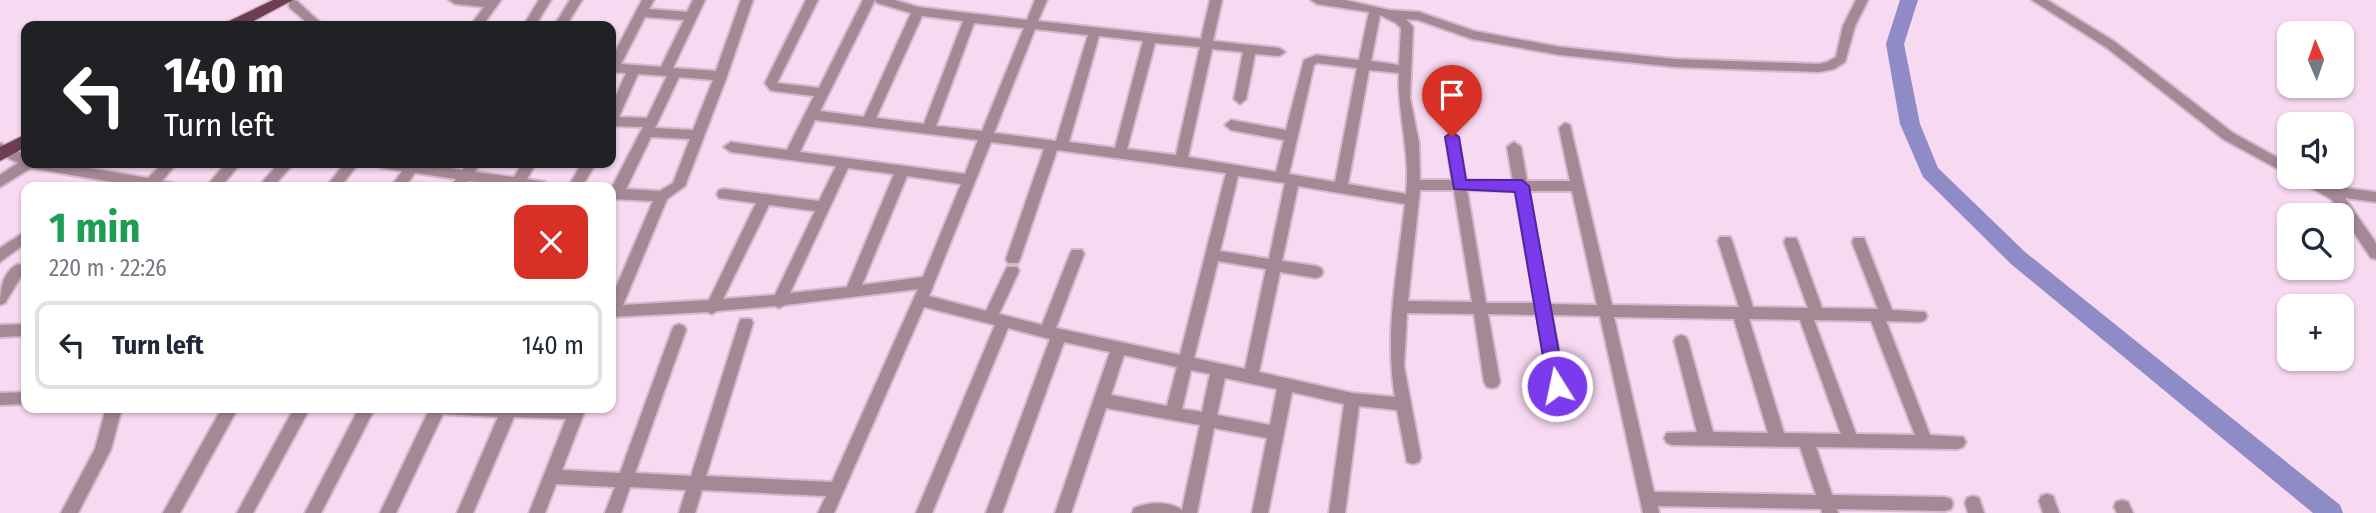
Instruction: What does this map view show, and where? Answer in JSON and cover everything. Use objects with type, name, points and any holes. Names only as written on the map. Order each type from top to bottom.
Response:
[{"type":"main road","points":[[244,21],[294,1]]},
{"type":"main road","points":[[258,21],[294,1]]},
{"type":"main road","points":[[1,150],[21,134]]},
{"type":"main road","points":[[1,150],[21,142]]},
{"type":"street","points":[[455,0],[494,2]]},
{"type":"street","points":[[532,21],[545,0]]},
{"type":"street","points":[[563,21],[576,0]]},
{"type":"street","points":[[616,60],[648,0]]},
{"type":"street","points":[[616,190],[649,128],[699,0]]},
{"type":"street","points":[[616,302],[663,196],[678,186],[747,0]]},
{"type":"street","points":[[812,0],[771,83],[774,86],[823,93]]},
{"type":"street","points":[[791,156],[869,0]]},
{"type":"street","points":[[881,0],[918,11],[971,18],[1279,52]]},
{"type":"street","points":[[826,513],[928,282],[1041,0]]},
{"type":"street","points":[[1181,161],[1216,0]]},
{"type":"street","points":[[1317,0],[1351,3],[1412,15],[1492,40],[1598,56],[1709,65],[1819,68],[1833,66],[1843,57],[1849,27],[1858,15],[1861,0]]},
{"type":"street","points":[[1412,15],[1416,0]]},
{"type":"street","points":[[2038,0],[2111,45],[2228,136],[2277,163]]},
{"type":"street","points":[[294,1],[313,21]]},
{"type":"street","points":[[480,21],[494,2]]},
{"type":"street","points":[[868,122],[918,11]]},
{"type":"street","points":[[1340,188],[1366,65],[1381,11]]},
{"type":"street","points":[[1381,11],[1402,20],[1407,27],[1404,98],[1412,143],[1414,184],[1400,307],[1396,403],[1413,457]]},
{"type":"street","points":[[641,13],[691,16]]},
{"type":"street","points":[[928,130],[971,18]]},
{"type":"street","points":[[924,513],[997,320],[1012,265],[1057,146],[1095,31]]},
{"type":"street","points":[[1120,153],[1150,38]]},
{"type":"street","points":[[1240,99],[1250,49]]},
{"type":"street","points":[[1251,376],[1274,265],[1290,136],[1308,63],[1316,59],[1406,70]]},
{"type":"street","points":[[616,68],[721,76]]},
{"type":"street","points":[[616,109],[634,70]]},
{"type":"street","points":[[813,115],[1181,161],[1413,200]]},
{"type":"street","points":[[616,121],[697,135]]},
{"type":"street","points":[[1231,125],[1290,136]]},
{"type":"street","points":[[1566,128],[1649,506],[1828,507],[1945,504]]},
{"type":"street","points":[[1452,137],[1492,382]]},
{"type":"street","points":[[730,147],[970,180]]},
{"type":"street","points":[[1514,147],[1557,386]]},
{"type":"street","points":[[1,150],[21,159]]},
{"type":"street","points":[[779,302],[844,163]]},
{"type":"street","points":[[0,182],[21,168]]},
{"type":"street","points":[[64,168],[146,182]]},
{"type":"street","points":[[153,182],[166,168]]},
{"type":"street","points":[[217,182],[230,168]]},
{"type":"street","points":[[270,182],[282,168]]},
{"type":"street","points":[[337,182],[348,168]]},
{"type":"street","points":[[429,168],[501,182]]},
{"type":"street","points":[[460,182],[470,168]]},
{"type":"street","points":[[1173,414],[1233,170]]},
{"type":"street","points":[[852,292],[902,171]]},
{"type":"street","points":[[96,182],[105,175]]},
{"type":"street","points":[[1414,184],[1578,186]]},
{"type":"street","points":[[2328,189],[2376,197]]},
{"type":"street","points":[[2332,191],[2376,254]]},
{"type":"street","points":[[616,194],[663,196]]},
{"type":"street","points":[[724,194],[823,208]]},
{"type":"street","points":[[712,308],[765,200]]},
{"type":"street","points":[[0,256],[21,240]]},
{"type":"street","points":[[1725,241],[1778,439]]},
{"type":"street","points":[[1791,242],[1851,440]]},
{"type":"street","points":[[1858,242],[1924,442]]},
{"type":"street","points":[[994,513],[1077,254]]},
{"type":"street","points":[[1212,255],[1316,272]]},
{"type":"street","points":[[0,271],[21,270]]},
{"type":"street","points":[[0,299],[21,271]]},
{"type":"street","points":[[616,311],[712,308],[779,302],[928,282]]},
{"type":"street","points":[[920,300],[1053,334],[1352,399],[1396,403]]},
{"type":"street","points":[[1400,307],[1920,316]]},
{"type":"street","points":[[687,513],[746,323]]},
{"type":"street","points":[[0,331],[21,330]]},
{"type":"street","points":[[613,513],[679,330]]},
{"type":"street","points":[[1681,341],[1707,439]]},
{"type":"street","points":[[1063,513],[1119,348]]},
{"type":"street","points":[[1189,513],[1219,369]]},
{"type":"street","points":[[1260,513],[1286,384]]},
{"type":"street","points":[[0,399],[21,398]]},
{"type":"street","points":[[1337,513],[1352,399]]},
{"type":"street","points":[[1101,400],[1276,433]]},
{"type":"street","points":[[69,513],[104,449],[113,413]]},
{"type":"street","points":[[171,513],[227,413]]},
{"type":"street","points":[[245,513],[299,413]]},
{"type":"street","points":[[313,513],[365,413]]},
{"type":"street","points":[[388,513],[436,413]]},
{"type":"street","points":[[465,513],[508,413]]},
{"type":"street","points":[[537,513],[576,413]]},
{"type":"street","points":[[1672,438],[1958,442]]},
{"type":"street","points":[[1806,440],[1828,507]]},
{"type":"street","points":[[551,477],[838,489]]},
{"type":"street","points":[[1140,513],[1150,510],[1175,513]]},
{"type":"waterway","points":[[1909,0],[1895,44],[1910,124],[1930,172],[2018,258],[2331,513]]},
{"type":"route","points":[[1452,137],[1459,185],[1522,186],[1557,386]]}]
